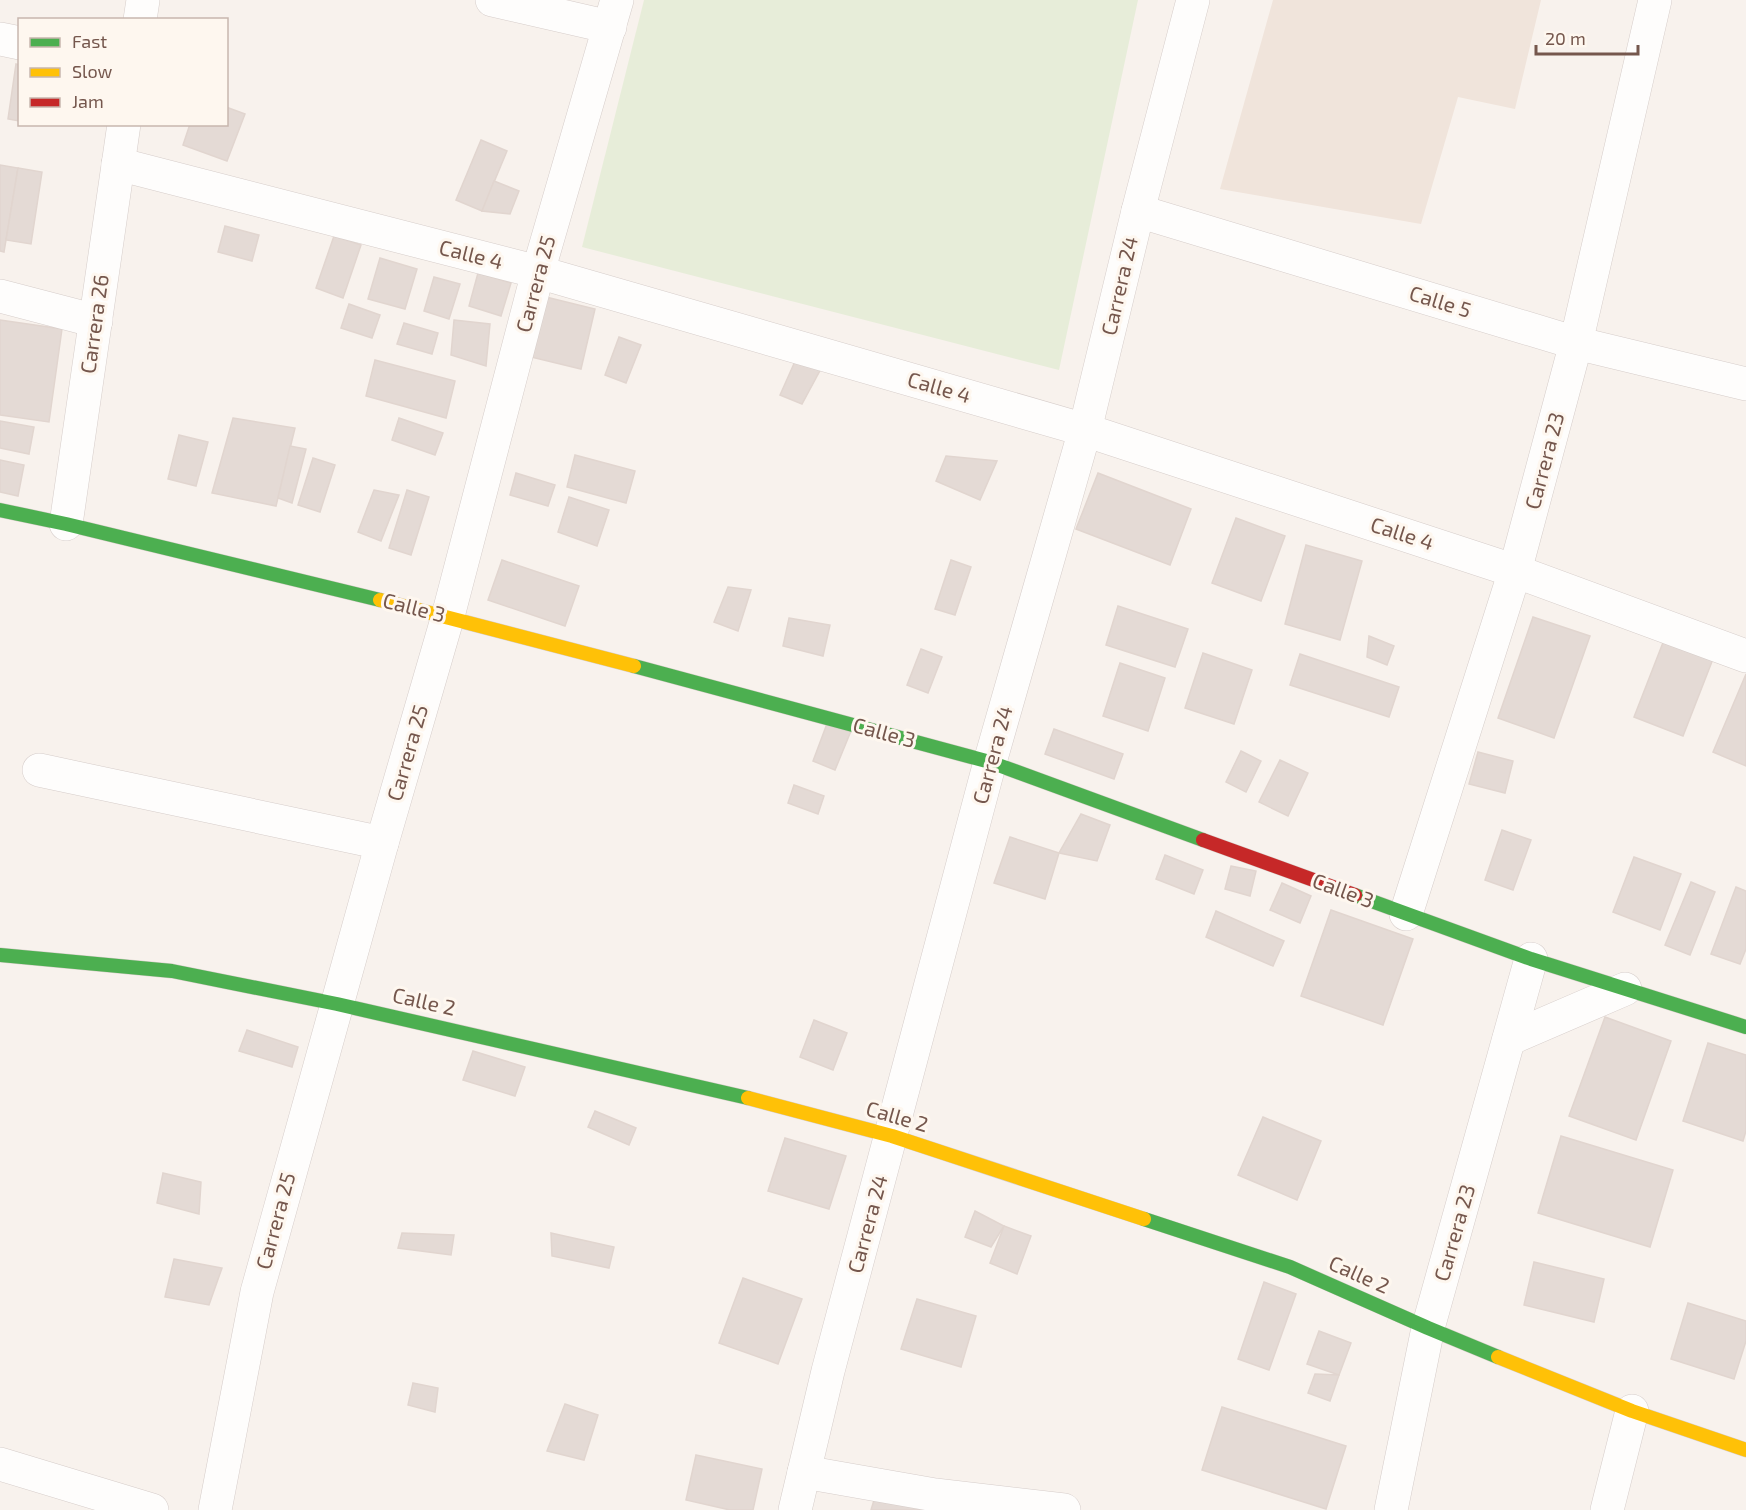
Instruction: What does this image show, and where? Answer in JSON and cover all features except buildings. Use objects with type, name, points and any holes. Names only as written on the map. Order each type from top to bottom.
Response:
[{"type":"street","points":[[140,18],[143,0]]},
{"type":"street","points":[[492,0],[614,14]]},
{"type":"street","name":"Carrera 24","points":[[795,1510],[828,1371],[990,762],[1085,430],[1137,211],[1193,0]]},
{"type":"street","name":"Carrera 23","points":[[1406,914],[1515,571],[1576,343],[1656,0]]},
{"type":"street","name":"Carrera 25","points":[[215,1510],[256,1292],[448,616],[538,272],[614,14]]},
{"type":"street","points":[[0,39],[18,43]]},
{"type":"street","name":"Carrera 26","points":[[66,524],[124,126]]},
{"type":"street","name":"Calle 4","points":[[118,164],[538,272],[1085,430],[1515,571],[1746,656]]},
{"type":"street","name":"Calle 5","points":[[1137,211],[1576,343],[1746,384]]},
{"type":"street","points":[[0,296],[96,321]]},
{"type":"street","name":"Calle 3","points":[[0,510],[448,616],[990,762],[1531,959],[1746,1027]]},
{"type":"street","points":[[39,770],[382,843]]},
{"type":"street","name":"Calle 2","points":[[0,955],[172,971],[336,1004],[723,1092],[892,1136],[1290,1267],[1428,1328],[1632,1411],[1746,1450]]},
{"type":"street","name":"Carrera 23","points":[[1391,1510],[1428,1328],[1531,959]]},
{"type":"street","points":[[1509,1038],[1625,989]]},
{"type":"street","points":[[1607,1510],[1632,1411]]},
{"type":"street","points":[[0,1464],[152,1510]]},
{"type":"street","points":[[804,1472],[935,1495],[1064,1510]]},
{"type":"shaded area","points":[[1273,0],[1541,0],[1515,109],[1458,97],[1421,224],[1220,189]]},
{"type":"green space","points":[[644,0],[1138,0],[1059,370],[582,247]]},
{"type":"traffic: fast","points":[[0,510],[380,600]]},
{"type":"traffic: fast","points":[[634,666],[990,762],[1203,840]]},
{"type":"traffic: fast","points":[[1355,895],[1531,959],[1746,1027]]},
{"type":"traffic: fast","points":[[0,955],[172,971],[337,1004],[748,1098]]},
{"type":"traffic: fast","points":[[1144,1219],[1290,1267],[1498,1357]]},
{"type":"traffic: slow","points":[[380,600],[634,666]]},
{"type":"traffic: slow","points":[[748,1098],[892,1136],[1144,1219]]},
{"type":"traffic: slow","points":[[1498,1357],[1632,1411],[1746,1450]]},
{"type":"traffic: jam","points":[[1203,840],[1355,895]]}]
